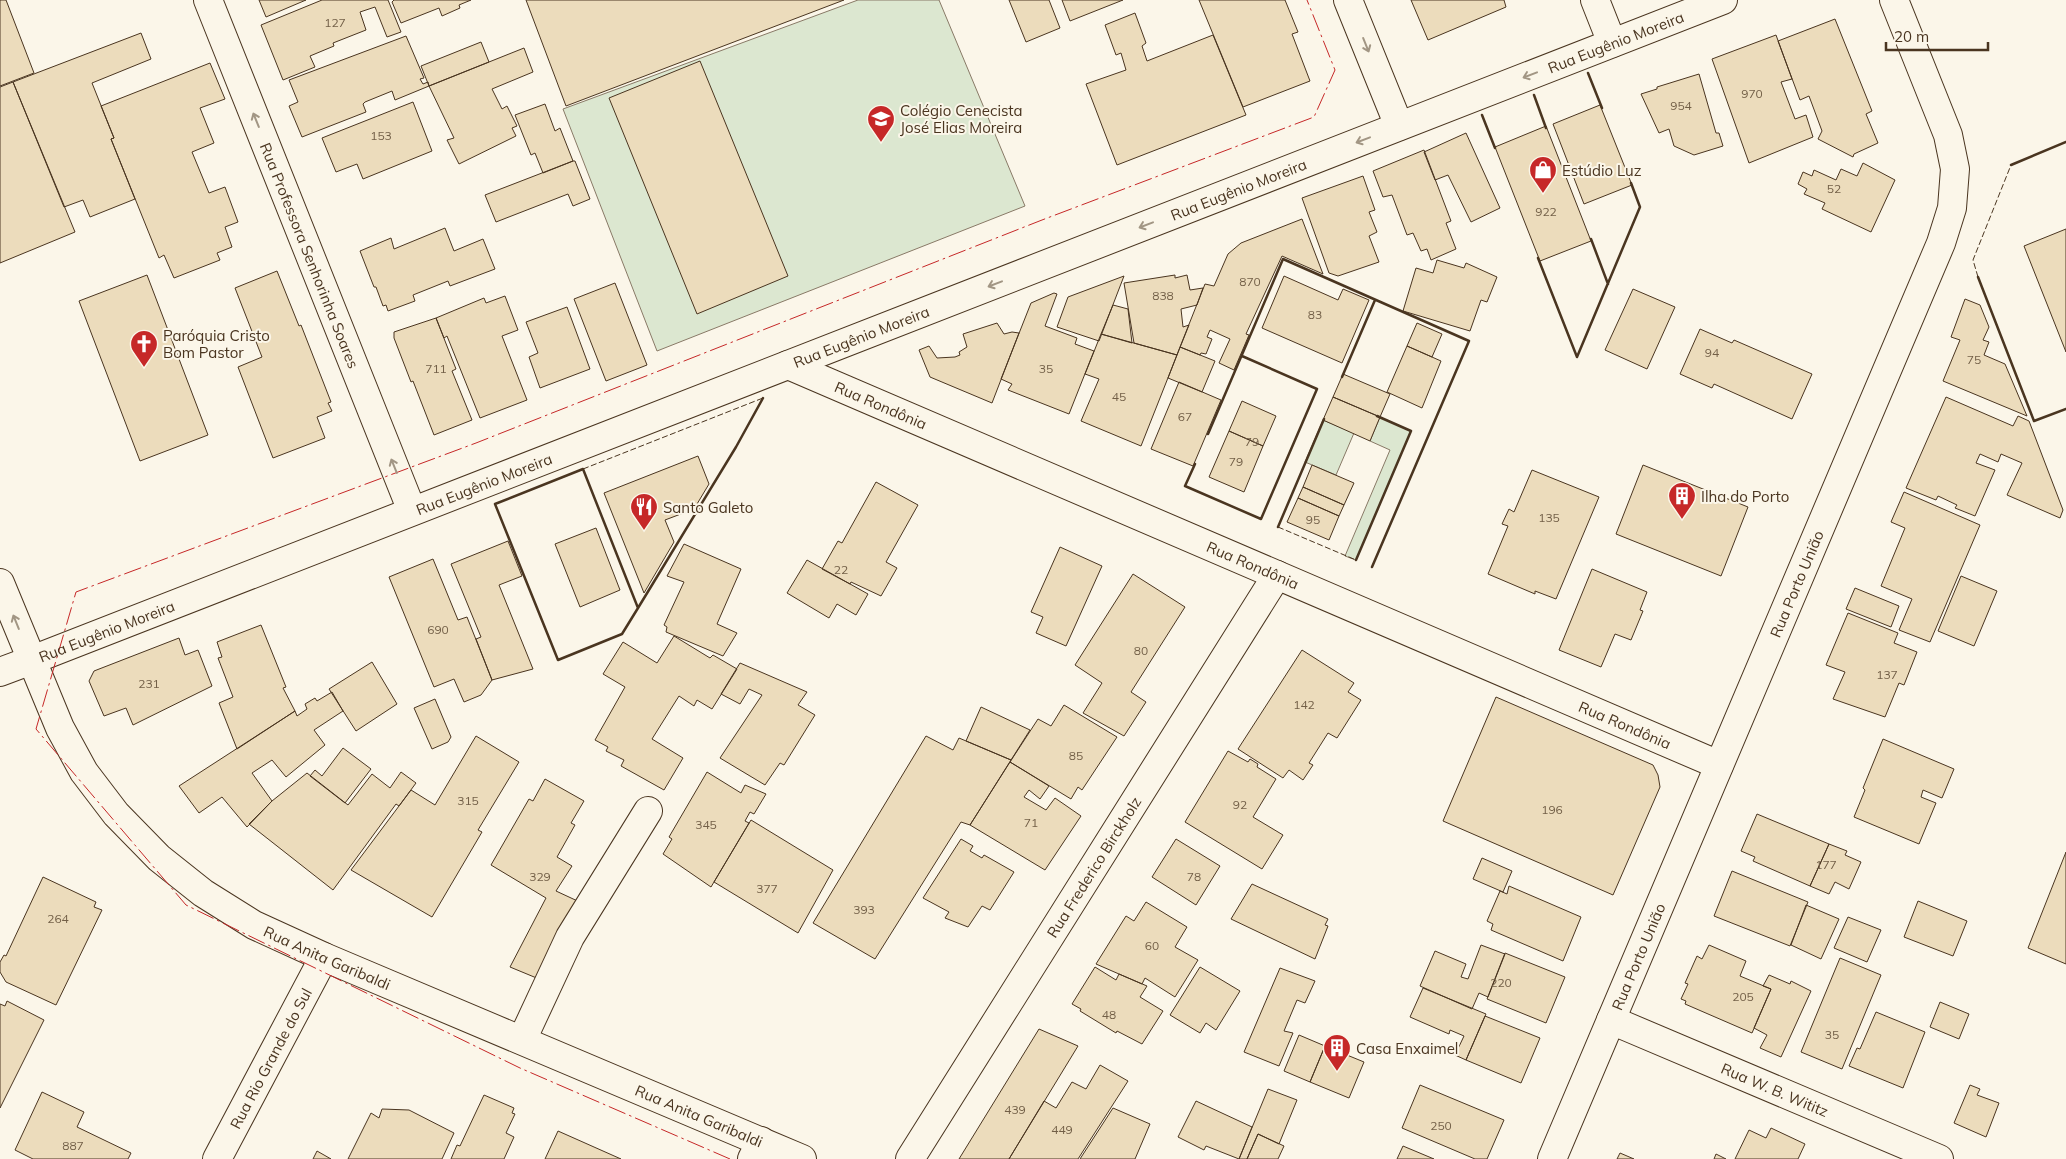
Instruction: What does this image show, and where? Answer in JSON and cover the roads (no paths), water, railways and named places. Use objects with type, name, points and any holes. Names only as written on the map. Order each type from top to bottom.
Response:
[{"type":"street","name":"Rua Professora Senhorinha Soares","points":[[208,0],[412,512]]},
{"type":"street","points":[[1348,0],[1399,126]]},
{"type":"street","points":[[1596,0],[1612,43]]},
{"type":"street","name":"Rua Eugênio Moreira","points":[[0,672],[1723,0]]},
{"type":"street","name":"Rua Porto União","points":[[1552,1159],[1941,243],[1952,208],[1955,170],[1948,135],[1894,0]]},
{"type":"street","name":"Rua Rondônia","points":[[788,365],[1719,765]]},
{"type":"street","name":"Rua Frederico Birckholz","points":[[910,1159],[1277,575]]},
{"type":"street","name":"Rua Anita Garibaldi","points":[[0,583],[60,728],[84,772],[116,814],[159,858],[203,893],[254,925],[324,957],[522,1040],[756,1150],[802,1159]]},
{"type":"street","points":[[522,1040],[570,938],[648,811]]},
{"type":"street","name":"Rua Rio Grande do Sul","points":[[217,1159],[324,957]]},
{"type":"street","name":"Rua W. B. Wititz","points":[[1611,1020],[1939,1159]]},
{"type":"place","name":"Colégio Cenecista José Elias Moreira","points":[[881,143]]},
{"type":"place","name":"Estúdio Luz","points":[[1543,194]]},
{"type":"place","name":"Paróquia Cristo Bom Pastor","points":[[144,368]]},
{"type":"place","name":"Ilha do Porto","points":[[1682,520]]},
{"type":"place","name":"Santo Galeto","points":[[644,531]]},
{"type":"place","name":"Casa Enxaimel","points":[[1337,1072]]}]
